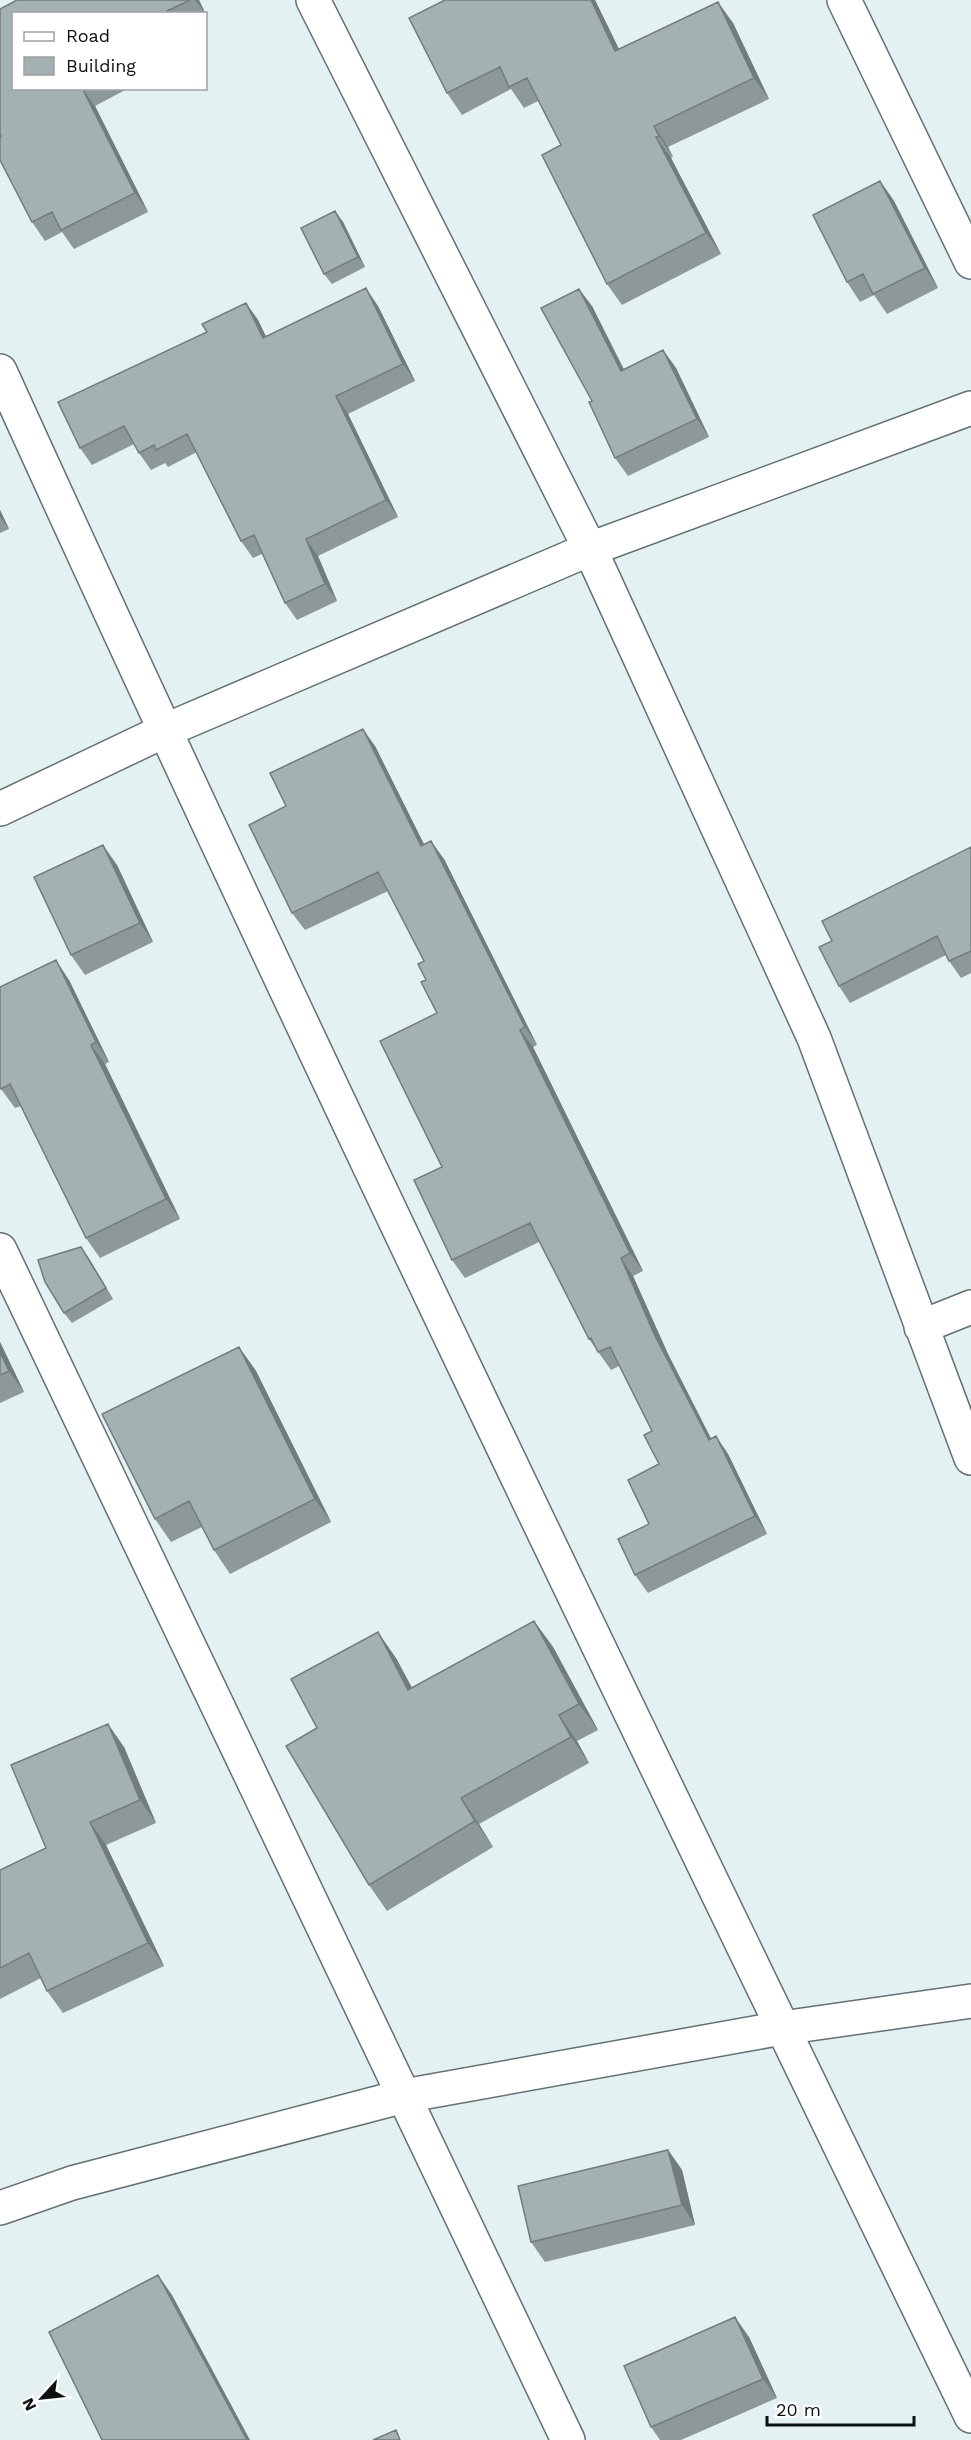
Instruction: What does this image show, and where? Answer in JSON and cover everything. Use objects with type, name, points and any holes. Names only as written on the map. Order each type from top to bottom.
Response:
[{"type":"street","points":[[313,0],[590,549],[814,1038],[971,1458]]},
{"type":"street","points":[[844,0],[971,262]]},
{"type":"street","points":[[0,370],[164,731],[782,2028],[971,2416]]},
{"type":"street","points":[[0,808],[164,731],[590,549],[971,408]]},
{"type":"street","points":[[0,1250],[568,2440]]},
{"type":"street","points":[[921,1327],[971,1307]]},
{"type":"street","points":[[0,2208],[72,2183],[404,2096],[782,2028],[971,2001]]},
{"type":"building","points":[[17,0],[190,0],[167,12],[12,12],[12,90],[83,90],[135,193],[61,230],[52,212],[32,222],[0,160],[0,9]]},
{"type":"building","points":[[445,0],[591,0],[615,51],[718,2],[754,78],[654,126],[659,136],[656,137],[706,233],[607,284],[542,155],[561,145],[527,78],[509,87],[500,67],[447,93],[409,18]]},
{"type":"building","points":[[880,181],[925,268],[873,294],[863,274],[847,282],[813,215]]},
{"type":"building","points":[[335,211],[358,257],[324,274],[301,228]]},
{"type":"building","points":[[366,288],[403,364],[336,396],[386,500],[306,539],[325,584],[285,603],[254,535],[241,541],[187,434],[156,450],[154,445],[139,453],[124,426],[80,448],[58,402],[207,332],[202,324],[246,303],[263,338]]},
{"type":"building","points":[[579,289],[621,371],[663,350],[697,419],[615,458],[589,402],[592,401],[541,308]]},
{"type":"building","points":[[363,729],[421,846],[431,841],[525,1027],[520,1030],[630,1253],[621,1258],[655,1336],[709,1440],[716,1436],[755,1516],[635,1575],[618,1539],[649,1524],[628,1480],[659,1464],[644,1435],[652,1431],[610,1347],[598,1352],[591,1338],[589,1339],[530,1223],[452,1260],[414,1180],[442,1167],[380,1041],[437,1013],[421,982],[426,980],[418,964],[424,961],[378,872],[292,913],[249,825],[286,806],[270,773]]},
{"type":"building","points":[[103,845],[140,923],[71,955],[34,877]]},
{"type":"building","points":[[971,847],[971,951],[949,961],[937,936],[839,986],[819,947],[832,941],[822,921]]},
{"type":"building","points":[[56,960],[96,1042],[91,1045],[166,1199],[86,1238],[10,1084],[1,1089],[0,1086],[0,987]]},
{"type":"building","points":[[81,1247],[106,1288],[64,1313],[45,1282],[38,1260]]},
{"type":"building","points":[[239,1347],[315,1499],[214,1550],[189,1501],[155,1519],[102,1414]]},
{"type":"building","points":[[0,1352],[9,1371],[0,1375]]},
{"type":"building","points":[[534,1621],[579,1704],[559,1715],[571,1737],[461,1798],[475,1821],[369,1885],[286,1746],[317,1728],[291,1679],[378,1632],[408,1690]]},
{"type":"building","points":[[108,1724],[140,1800],[90,1822],[148,1943],[47,1991],[29,1953],[0,1968],[0,1870],[46,1848],[11,1765]]},
{"type":"building","points":[[668,2150],[682,2205],[531,2242],[518,2186]]},
{"type":"building","points":[[158,2275],[247,2440],[102,2440],[49,2332]]},
{"type":"building","points":[[735,2317],[763,2379],[651,2427],[624,2366]]},
{"type":"building","points":[[396,2430],[400,2440],[373,2440]]}]
